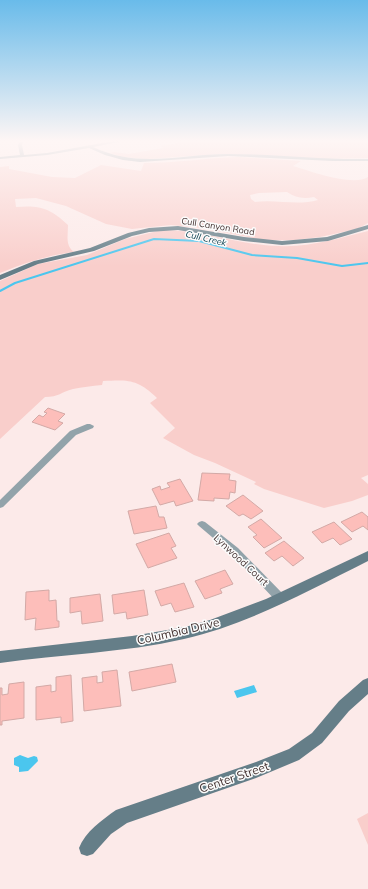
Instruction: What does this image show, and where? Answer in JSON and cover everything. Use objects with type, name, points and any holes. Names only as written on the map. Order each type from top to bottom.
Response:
[{"type":"street","name":"Cull Canyon Road","points":[[0,278],[36,262],[92,250],[130,234],[149,230],[178,228],[244,239],[282,243],[328,239],[368,227]]},
{"type":"street","points":[[0,505],[73,433],[90,426]]},
{"type":"street","name":"Lynwood Court","points":[[202,524],[240,556],[280,598]]},
{"type":"street","name":"Columbia Drive","points":[[0,657],[134,641],[173,635],[209,626],[244,614],[368,556]]},
{"type":"street","name":"Center Street","points":[[87,848],[105,828],[122,816],[256,770],[294,755],[318,738],[344,706],[368,685]]},
{"type":"shaded area","points":[[0,182],[368,182],[368,223],[357,229],[320,237],[295,240],[263,240],[202,228],[171,225],[132,229],[106,224],[66,206],[36,198],[15,199],[16,207],[38,207],[50,211],[62,219],[68,225],[68,243],[74,252],[37,260],[0,273]],"holes":[[[287,192],[297,197],[314,197],[318,200],[310,202],[255,202],[251,199],[250,195],[259,193]]]},
{"type":"shaded area","points":[[162,230],[191,232],[249,243],[278,246],[323,242],[368,231],[368,475],[361,478],[368,484],[368,495],[352,501],[324,508],[264,489],[254,484],[256,482],[194,455],[163,438],[175,428],[150,403],[157,398],[144,387],[126,381],[103,381],[102,385],[73,389],[50,397],[45,397],[0,439],[0,281],[38,264],[87,255],[125,239]]},
{"type":"shaded area","points":[[368,813],[368,845],[357,819]]},
{"type":"water","points":[[254,685],[257,692],[237,698],[234,691]]},
{"type":"water","points":[[20,755],[28,758],[34,756],[37,757],[38,761],[28,771],[19,772],[19,767],[14,765],[14,758]]},
{"type":"building","points":[[48,408],[65,414],[58,421],[63,423],[55,430],[32,422],[39,415],[43,417],[47,413],[44,412]]},
{"type":"building","points":[[202,473],[230,474],[229,480],[236,481],[235,493],[230,492],[229,499],[214,498],[214,501],[198,500]]},
{"type":"building","points":[[180,479],[193,501],[176,506],[174,501],[160,505],[152,489],[160,486],[161,490],[170,487],[167,483]]},
{"type":"building","points":[[243,495],[263,511],[251,519],[243,514],[239,516],[226,506]]},
{"type":"building","points":[[156,506],[159,517],[164,517],[167,528],[134,534],[128,511]]},
{"type":"building","points":[[362,512],[368,517],[368,530],[363,526],[352,532],[341,522]]},
{"type":"building","points":[[261,519],[282,538],[264,548],[253,537],[257,535],[248,527]]},
{"type":"building","points":[[334,522],[352,539],[340,545],[333,538],[322,543],[312,532]]},
{"type":"building","points":[[169,533],[176,546],[171,548],[177,558],[148,568],[136,544]]},
{"type":"building","points":[[284,541],[304,558],[293,566],[282,556],[274,561],[265,553]]},
{"type":"building","points":[[225,570],[233,584],[220,589],[222,593],[205,599],[195,581]]},
{"type":"building","points":[[184,583],[194,607],[175,612],[171,603],[161,606],[155,591]]},
{"type":"building","points":[[49,590],[49,601],[56,600],[57,621],[59,621],[59,627],[35,630],[36,618],[25,620],[26,592]]},
{"type":"building","points":[[144,590],[148,615],[127,619],[126,612],[114,614],[112,595]]},
{"type":"building","points":[[100,594],[103,621],[82,624],[81,611],[70,613],[70,598]]},
{"type":"building","points":[[172,664],[176,682],[132,691],[129,672]]},
{"type":"building","points":[[117,670],[121,706],[84,711],[82,678],[97,676],[97,683],[103,682],[102,672]]},
{"type":"building","points":[[71,675],[73,721],[61,723],[61,717],[36,720],[36,687],[51,685],[51,692],[56,691],[56,677]]},
{"type":"building","points":[[24,682],[24,718],[2,721],[2,725],[0,725],[0,688],[2,688],[2,695],[8,694],[9,684]]},
{"type":"waterway","name":"Cull Creek","points":[[0,291],[15,283],[154,239],[199,241],[252,255],[297,258],[342,266],[368,263]]}]
